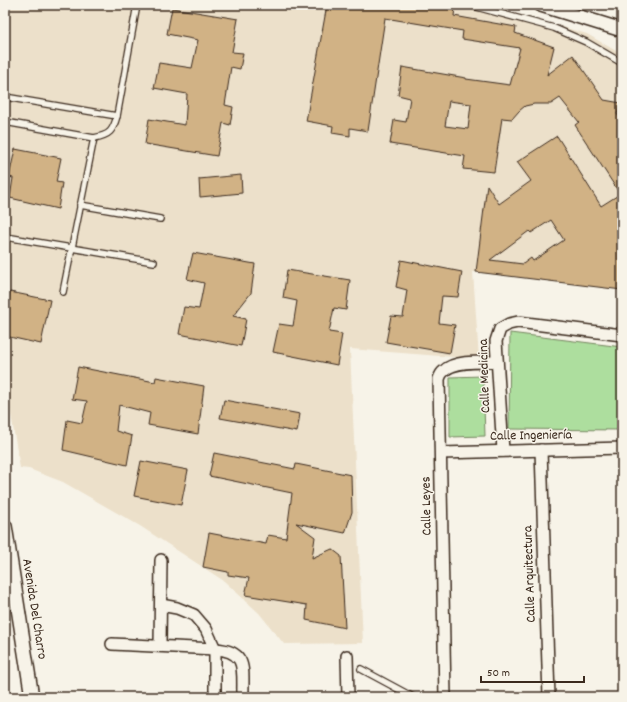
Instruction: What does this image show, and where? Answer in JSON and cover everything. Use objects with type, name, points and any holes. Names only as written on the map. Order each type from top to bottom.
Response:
[{"type":"street","points":[[541,5],[622,30]]},
{"type":"street","name":"Calle Medicina","points":[[503,451],[496,342],[497,334],[504,326],[518,322],[622,335]]},
{"type":"street","name":"Calle Leyes","points":[[445,697],[439,379],[442,372],[455,365],[497,362]]},
{"type":"street","name":"Calle Ingeniería","points":[[441,453],[622,448]]},
{"type":"street","name":"Calle Arquitectura","points":[[541,450],[549,697]]},
{"type":"street","name":"Avenida Del Charro","points":[[5,526],[9,578],[32,697]]},
{"type":"street","points":[[160,646],[161,560]]},
{"type":"street","points":[[161,605],[177,608],[194,615],[206,629],[215,649],[215,697]]},
{"type":"street","points":[[112,644],[230,651],[240,659],[242,666],[243,697]]},
{"type":"street","points":[[347,656],[348,697]]},
{"type":"lane","points":[[5,122],[94,138],[107,135],[114,127],[117,116],[137,5]]},
{"type":"lane","points":[[469,5],[554,28],[586,42],[622,63]]},
{"type":"lane","points":[[5,97],[117,116]]},
{"type":"lane","points":[[63,292],[94,138]]},
{"type":"lane","points":[[80,204],[160,219]]},
{"type":"lane","points":[[12,238],[154,262]]},
{"type":"lane","points":[[361,669],[413,697]]},
{"type":"shaded area","points":[[5,5],[487,5],[587,34],[616,51],[622,52],[622,290],[473,272],[479,359],[350,349],[363,643],[284,644],[259,613],[224,581],[140,526],[63,482],[29,469],[20,468],[5,379]]},
{"type":"green space","points":[[510,333],[622,347],[622,430],[509,429]]},
{"type":"green space","points":[[483,376],[485,436],[450,437],[450,377]]},
{"type":"building","points":[[327,5],[441,5],[455,8],[454,16],[516,27],[515,33],[554,47],[547,75],[573,55],[604,100],[621,103],[617,114],[622,121],[622,290],[476,272],[487,185],[499,204],[531,181],[517,162],[557,136],[601,206],[620,194],[575,125],[579,122],[560,98],[551,104],[534,104],[525,106],[512,119],[502,118],[494,172],[463,169],[465,156],[390,144],[394,120],[406,122],[410,98],[398,95],[402,67],[466,79],[510,85],[520,48],[462,39],[463,31],[385,18],[368,131],[350,128],[350,136],[332,133],[333,126],[306,121]],"holes":[[[449,101],[471,104],[468,129],[445,126]],[[551,220],[564,240],[533,261],[531,258],[523,264],[490,260],[529,231],[531,233]]]},
{"type":"building","points":[[172,8],[238,19],[232,52],[243,53],[240,69],[231,67],[225,105],[233,107],[230,125],[223,123],[217,156],[145,144],[149,119],[185,125],[187,94],[154,88],[159,63],[192,68],[198,40],[167,34]]},
{"type":"building","points":[[15,149],[61,158],[56,182],[62,183],[58,209],[10,198],[13,178],[9,177]]},
{"type":"building","points":[[241,175],[242,193],[200,197],[199,179]]},
{"type":"building","points":[[193,253],[255,264],[251,293],[233,316],[246,319],[241,346],[179,334],[184,307],[199,309],[204,283],[187,279]]},
{"type":"building","points":[[401,260],[462,272],[458,297],[442,296],[439,323],[455,325],[450,353],[386,342],[391,316],[403,317],[407,290],[396,287]]},
{"type":"building","points":[[287,270],[350,280],[346,310],[334,308],[329,332],[342,334],[337,365],[273,352],[279,324],[293,326],[297,301],[283,298]]},
{"type":"building","points":[[10,292],[50,300],[41,344],[5,336],[5,317]]},
{"type":"building","points":[[78,367],[155,382],[156,377],[204,386],[198,434],[148,425],[150,413],[119,405],[116,431],[132,436],[127,465],[63,450],[67,420],[82,423],[87,401],[72,399]]},
{"type":"building","points":[[224,400],[300,414],[297,432],[220,418]]},
{"type":"building","points":[[214,453],[295,469],[296,464],[351,475],[352,512],[345,533],[296,523],[315,537],[312,558],[332,549],[341,556],[345,628],[306,620],[307,605],[245,595],[249,578],[228,575],[228,572],[203,567],[209,533],[266,544],[268,535],[286,538],[292,493],[209,476]]},
{"type":"building","points":[[141,461],[188,470],[181,505],[134,496]]}]
